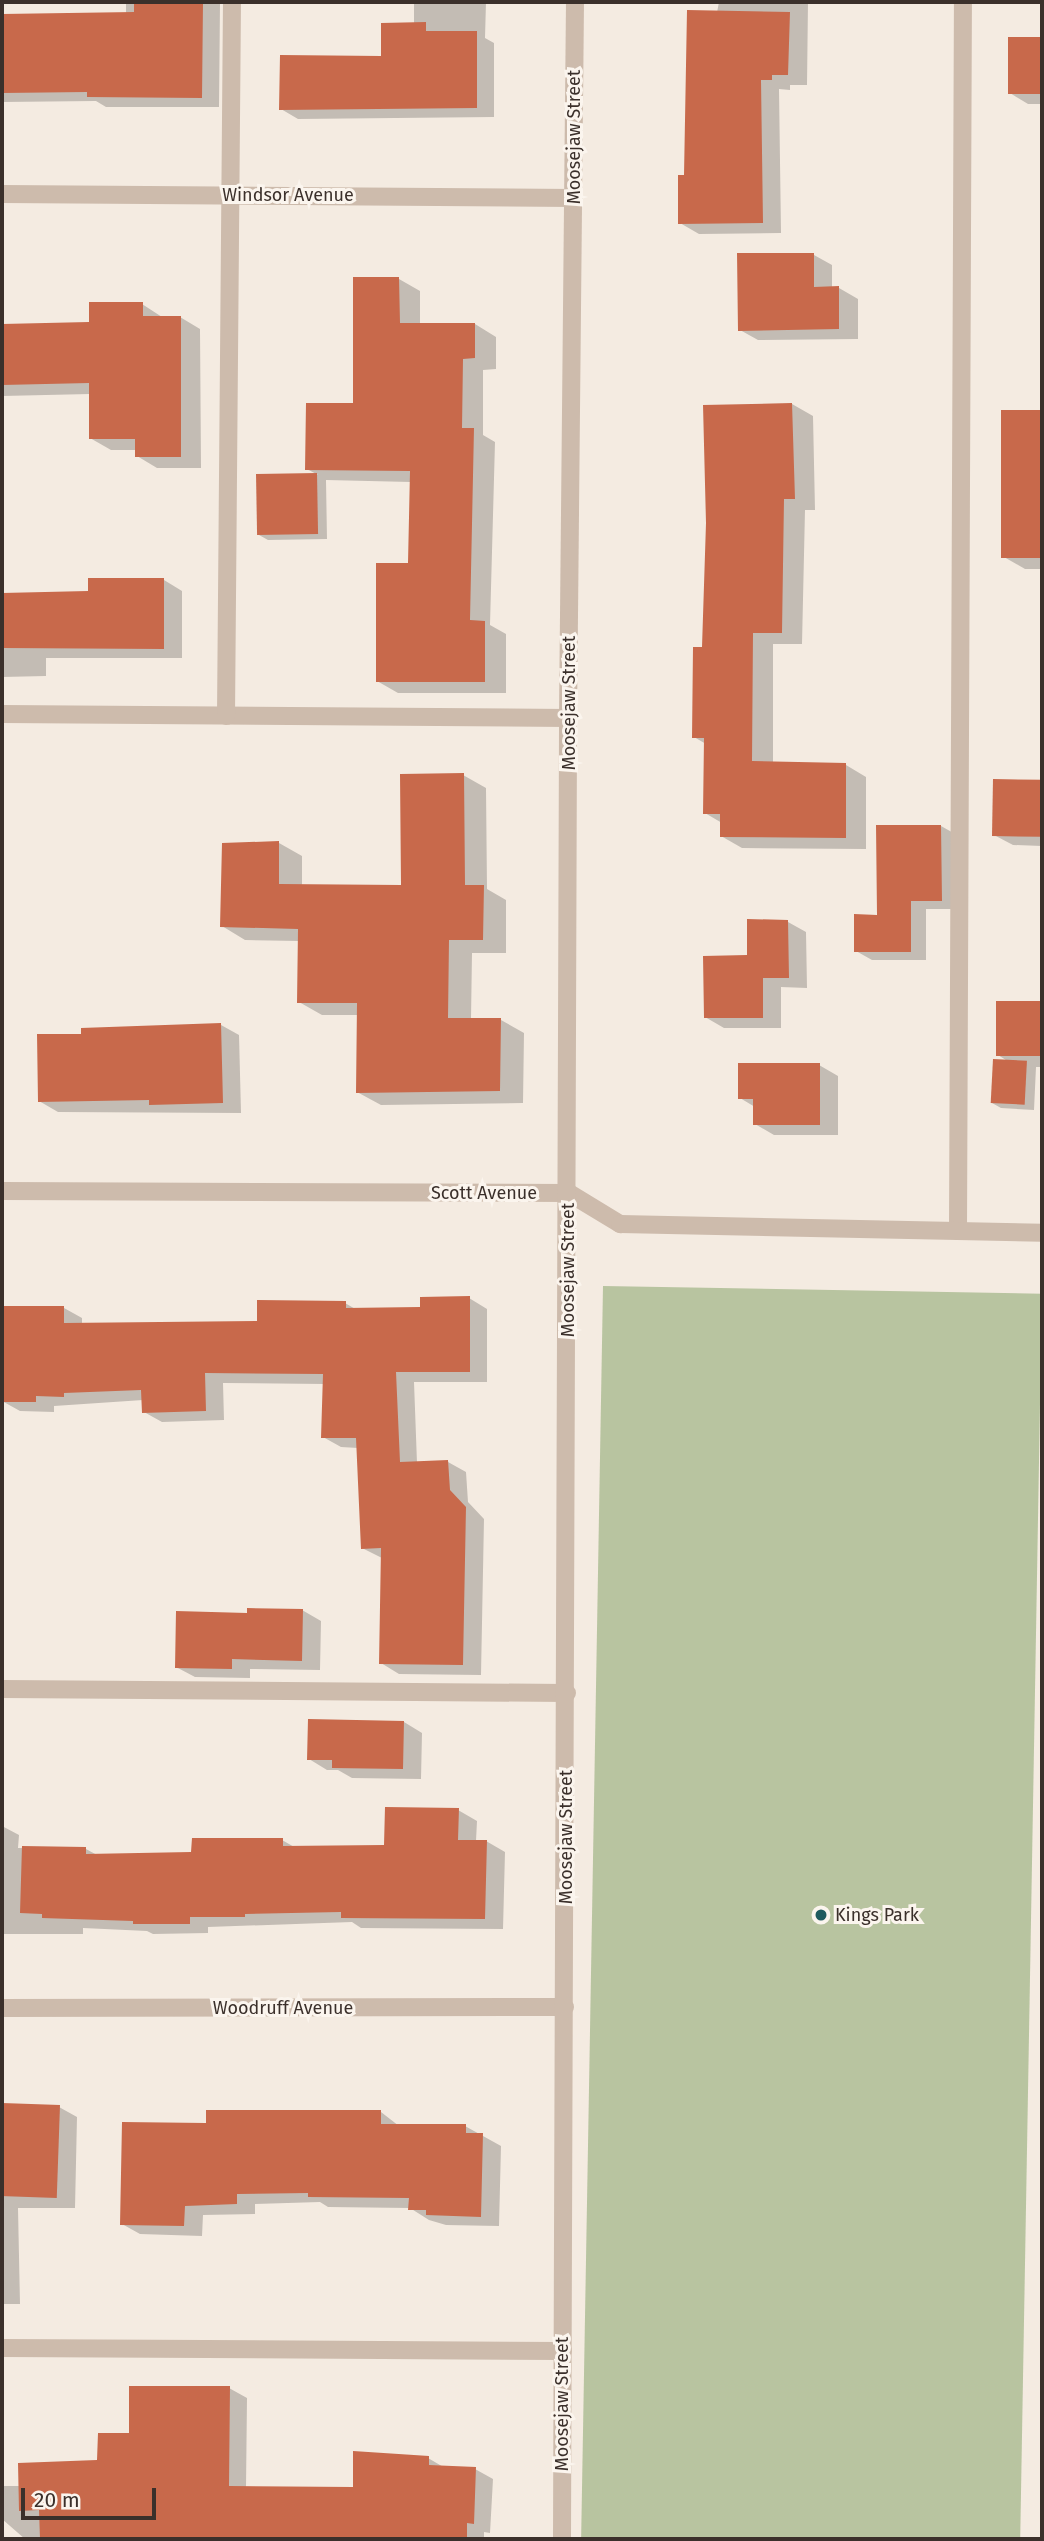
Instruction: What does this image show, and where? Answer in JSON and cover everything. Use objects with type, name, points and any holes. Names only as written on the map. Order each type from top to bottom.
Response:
[{"type":"street","points":[[226,716],[232,2]]},
{"type":"street","name":"Moosejaw Street","points":[[562,2539],[569,1193],[568,718],[575,2]]},
{"type":"street","points":[[958,1231],[963,2]]},
{"type":"street","name":"Windsor Avenue","points":[[2,194],[574,198]]},
{"type":"street","points":[[2,714],[568,718]]},
{"type":"street","name":"Scott Avenue","points":[[2,1191],[569,1193]]},
{"type":"street","points":[[569,1193],[620,1224],[1042,1233]]},
{"type":"street","points":[[2,1689],[567,1693]]},
{"type":"street","name":"Woodruff Avenue","points":[[2,2008],[565,2007]]},
{"type":"street","points":[[2,2348],[563,2351]]},
{"type":"green space","name":"Kings Park","points":[[603,1286],[1042,1294],[1020,2539],[581,2539]]},
{"type":"building","points":[[134,2],[203,2],[202,98],[87,97],[87,92],[2,93],[2,14],[134,12]]},
{"type":"building","points":[[687,10],[790,12],[788,75],[772,75],[772,80],[761,80],[763,223],[678,224],[678,175],[684,175]]},
{"type":"building","points":[[426,22],[426,31],[477,31],[477,108],[279,110],[280,55],[381,56],[381,23]]},
{"type":"building","points":[[1008,37],[1042,37],[1042,94],[1008,94]]},
{"type":"building","points":[[737,253],[814,253],[814,287],[839,286],[839,329],[738,331]]},
{"type":"building","points":[[353,277],[399,277],[400,323],[475,323],[475,358],[463,359],[462,428],[474,428],[470,620],[485,621],[485,682],[376,682],[376,563],[408,563],[410,471],[305,470],[306,403],[353,403]]},
{"type":"building","points":[[89,302],[143,302],[143,316],[181,316],[181,457],[135,457],[135,439],[89,439],[89,383],[2,385],[2,324],[89,322]]},
{"type":"building","points":[[792,403],[795,499],[784,499],[782,633],[753,633],[752,761],[846,763],[846,838],[720,837],[720,814],[703,814],[704,738],[692,738],[693,647],[702,647],[706,523],[703,405]]},
{"type":"building","points":[[1001,410],[1042,410],[1042,558],[1001,558]]},
{"type":"building","points":[[317,473],[318,534],[257,535],[256,474]]},
{"type":"building","points":[[88,578],[164,578],[164,649],[2,648],[2,593],[88,591]]},
{"type":"building","points":[[464,773],[465,885],[484,885],[483,940],[449,940],[448,1018],[501,1018],[500,1091],[356,1093],[357,1003],[297,1003],[298,929],[220,927],[222,843],[279,841],[279,884],[401,885],[400,774]]},
{"type":"building","points":[[993,779],[1042,780],[1041,837],[992,836]]},
{"type":"building","points":[[876,825],[941,825],[942,901],[911,901],[911,952],[854,952],[854,914],[877,915]]},
{"type":"building","points":[[747,919],[788,920],[789,978],[763,978],[763,1018],[704,1018],[703,956],[747,955]]},
{"type":"building","points":[[996,1001],[1042,1001],[1042,1056],[996,1056]]},
{"type":"building","points":[[221,1023],[223,1103],[149,1105],[149,1100],[38,1102],[37,1034],[81,1034],[81,1028]]},
{"type":"building","points":[[993,1059],[1027,1061],[1025,1105],[991,1103]]},
{"type":"building","points":[[738,1063],[820,1063],[820,1125],[753,1125],[753,1099],[738,1099]]},
{"type":"building","points":[[470,1296],[470,1372],[396,1372],[400,1462],[448,1460],[450,1490],[466,1507],[463,1665],[379,1664],[381,1548],[361,1549],[356,1438],[321,1438],[323,1374],[205,1373],[206,1411],[142,1413],[141,1390],[64,1393],[64,1397],[36,1396],[36,1402],[2,1402],[2,1306],[64,1306],[64,1323],[257,1321],[257,1300],[346,1301],[346,1308],[420,1307],[420,1297]]},
{"type":"building","points":[[247,1608],[303,1609],[302,1661],[232,1659],[232,1669],[175,1668],[176,1611],[247,1613]]},
{"type":"building","points":[[308,1719],[404,1721],[403,1769],[332,1768],[332,1760],[307,1760]]},
{"type":"building","points":[[385,1807],[459,1808],[458,1840],[487,1840],[485,1919],[341,1918],[341,1912],[190,1917],[190,1924],[133,1924],[133,1921],[42,1918],[42,1914],[20,1913],[22,1846],[86,1847],[86,1854],[191,1852],[192,1838],[283,1838],[283,1846],[384,1845]]},
{"type":"building","points":[[2,2103],[60,2105],[57,2198],[2,2196]]},
{"type":"building","points":[[206,2110],[381,2110],[381,2124],[466,2124],[466,2133],[483,2133],[481,2217],[426,2215],[426,2210],[408,2210],[409,2198],[308,2197],[308,2193],[237,2194],[237,2204],[185,2206],[184,2226],[120,2225],[122,2122],[206,2123]]},
{"type":"building","points":[[129,2386],[230,2386],[229,2486],[353,2487],[353,2451],[429,2456],[429,2465],[476,2467],[474,2524],[467,2523],[467,2539],[40,2539],[39,2510],[19,2511],[18,2463],[97,2460],[98,2433],[129,2433]]},
{"type":"place","name":"Kings Park","points":[[821,1915]]}]
